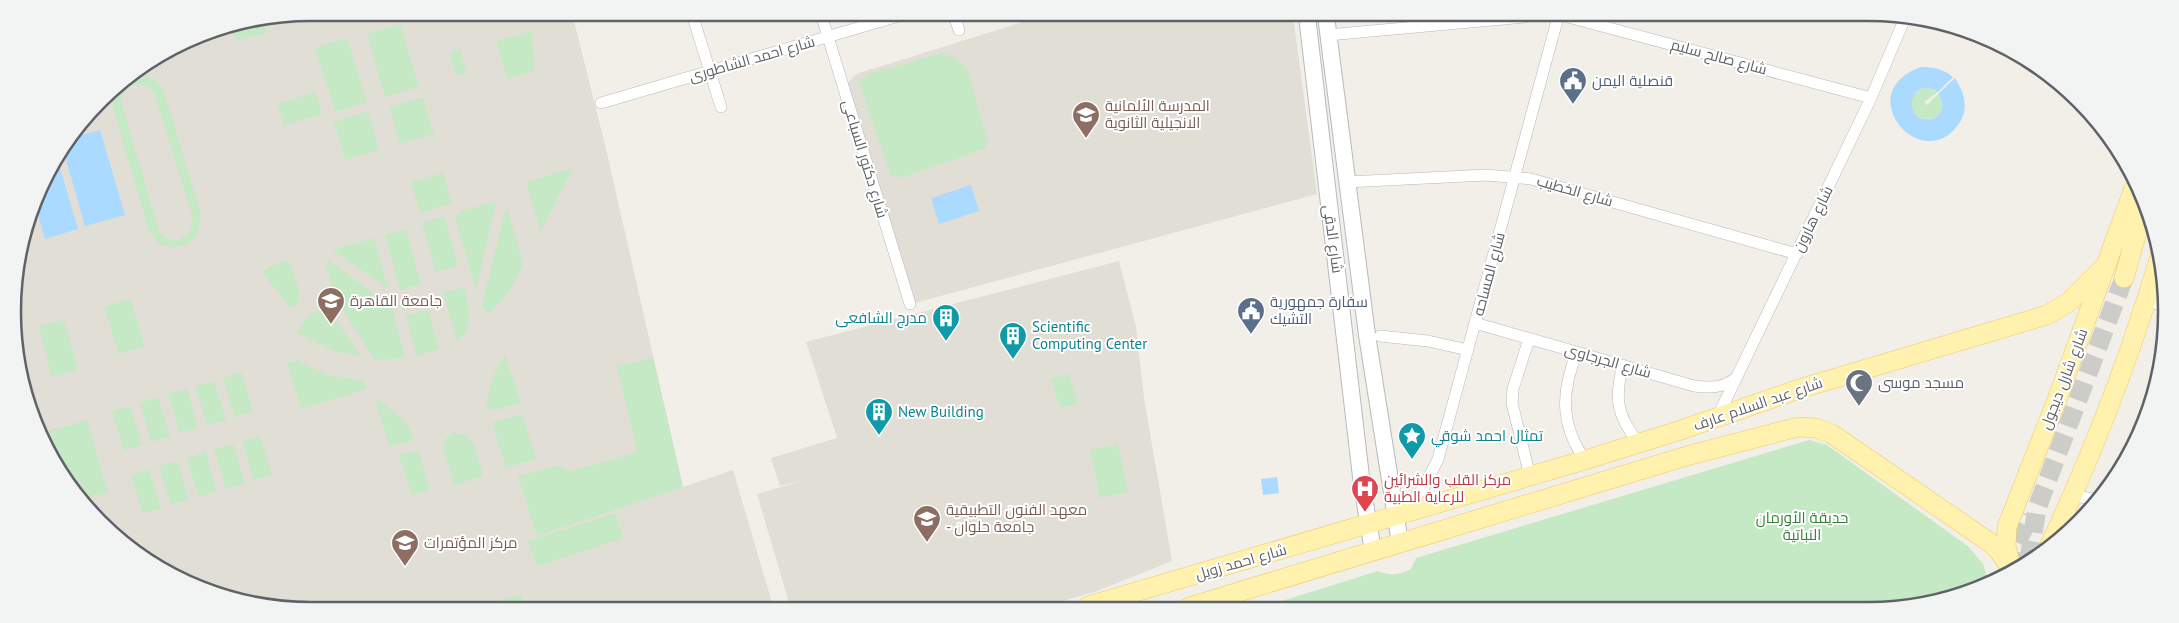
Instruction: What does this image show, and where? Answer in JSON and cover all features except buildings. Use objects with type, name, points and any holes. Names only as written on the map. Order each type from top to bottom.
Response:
[{"type":"main road","name":"شارع الدقى","points":[[1308,21],[1362,485],[1373,551]]},
{"type":"main road","name":"شارع الدقى","points":[[1327,21],[1367,335],[1394,516],[1400,543]]},
{"type":"main road","name":"شارع شارل ديجول","points":[[2010,564],[2006,546],[2007,527],[2132,192]]},
{"type":"main road","points":[[2124,278],[2142,218]]},
{"type":"main road","name":"شارع عبد السلام عارف","points":[[1394,516],[1584,460],[1717,418],[1799,389],[2047,315],[2069,302],[2107,264]]},
{"type":"main road","points":[[2055,533],[2073,496],[2127,362],[2154,303],[2156,286]]},
{"type":"main road","points":[[1717,418],[1727,444]]},
{"type":"main road","name":"شارع عبد السلام عارف","points":[[1400,543],[1727,444],[1798,427],[1824,430],[1992,544],[2009,565]]},
{"type":"main road","name":"شارع احمد زويل","points":[[1102,602],[1394,516]]},
{"type":"main road","name":"شارع احمد زويل","points":[[1205,602],[1400,543]]},
{"type":"street","points":[[694,21],[721,107]]},
{"type":"street","name":"شارع دكتور السباعى","points":[[823,21],[906,298],[910,304]]},
{"type":"street","name":"شارع احمد الشاطورى","points":[[601,103],[882,21]]},
{"type":"street","points":[[956,21],[959,30]]},
{"type":"street","points":[[1328,35],[1481,21]]},
{"type":"street","name":"شارع المساحه","points":[[1394,516],[1416,497],[1434,470],[1557,21]]},
{"type":"street","name":"شارع صالح سليم","points":[[1583,21],[1871,98]]},
{"type":"street","name":"شارع هارون","points":[[1717,418],[1871,98],[1903,24]]},
{"type":"street","name":"شارع الخطيب","points":[[1347,182],[1486,175],[1514,176],[1531,179],[1796,254]]},
{"type":"street","name":"شارع الجرجاوى","points":[[1475,323],[1694,386],[1706,387],[1731,382],[1738,376]]},
{"type":"street","points":[[1380,336],[1428,341],[1468,350]]},
{"type":"street","points":[[1529,339],[1513,388],[1512,403],[1530,476]]},
{"type":"street","points":[[1577,352],[1567,382],[1565,396],[1566,420],[1573,443],[1584,460]]},
{"type":"street","points":[[1623,366],[1617,387],[1618,400],[1624,426],[1639,443]]},
{"type":"street","points":[[2073,496],[2090,498]]},
{"type":"shaded area","name":"جامعة القاهرة","points":[[574,21],[606,149],[683,487],[733,470],[772,602],[312,602],[255,596],[200,580],[150,553],[106,517],[70,473],[43,423],[27,368],[21,312],[27,255],[43,200],[70,150],[106,106],[150,70],[200,43],[236,31],[293,22]]},
{"type":"shaded area","name":"المدرسة الألمانية الانجيلية الثانوية","points":[[1026,21],[1294,21],[1317,194],[915,303],[846,85],[856,74]]},
{"type":"shaded area","points":[[1119,261],[1136,327],[1144,398],[1172,561],[1097,591],[1060,602],[789,602],[757,494],[805,480],[780,486],[771,458],[837,438],[806,342]]},
{"type":"green space","points":[[400,24],[419,87],[385,97],[367,34]]},
{"type":"green space","points":[[264,26],[266,33],[237,41],[234,32]]},
{"type":"green space","points":[[532,31],[534,71],[507,79],[496,41]]},
{"type":"green space","points":[[347,38],[367,102],[335,112],[315,48]]},
{"type":"green space","points":[[460,50],[467,72],[456,76],[449,53]]},
{"type":"green space","points":[[941,53],[956,58],[967,68],[988,142],[984,149],[904,177],[891,176],[859,82],[869,74]]},
{"type":"green space","points":[[142,76],[148,76],[163,88],[200,212],[200,224],[197,234],[183,246],[174,248],[165,246],[156,240],[149,231],[113,108],[113,102],[120,93]],"holes":[[[139,84],[149,87],[155,95],[193,219],[189,233],[176,241],[166,238],[159,231],[122,105],[124,94],[128,89]]]},
{"type":"green space","points":[[1923,88],[1938,92],[1924,102],[1927,105],[1939,93],[1943,102],[1942,110],[1938,115],[1931,118],[1924,119],[1918,117],[1913,111],[1912,98]]},
{"type":"green space","points":[[315,92],[322,114],[284,126],[277,104]]},
{"type":"green space","points":[[423,97],[434,134],[400,144],[389,107]]},
{"type":"green space","points":[[368,111],[379,150],[345,160],[334,122]]},
{"type":"green space","points":[[573,168],[541,231],[526,182]]},
{"type":"green space","points":[[443,173],[452,203],[420,213],[411,182]]},
{"type":"green space","points":[[496,202],[477,286],[475,287],[455,217],[461,211]]},
{"type":"green space","points":[[508,210],[523,263],[506,295],[492,311],[486,312],[482,305],[505,211]]},
{"type":"green space","points":[[444,216],[458,266],[436,272],[422,223]]},
{"type":"green space","points":[[406,230],[421,284],[400,290],[385,235]]},
{"type":"green space","points":[[374,238],[388,288],[332,250]]},
{"type":"green space","points":[[288,260],[299,291],[298,303],[294,307],[289,306],[263,273],[266,268]]},
{"type":"green space","points":[[329,261],[392,306],[405,358],[375,360],[336,300],[326,264]]},
{"type":"green space","points":[[464,287],[469,316],[468,324],[463,337],[457,340],[443,293]]},
{"type":"green space","points":[[130,299],[145,346],[119,354],[104,307]]},
{"type":"green space","points":[[327,307],[361,356],[337,352],[296,333],[309,315]]},
{"type":"green space","points":[[428,310],[439,349],[417,356],[406,316]]},
{"type":"green space","points":[[64,320],[78,370],[52,377],[39,326]]},
{"type":"green space","points":[[505,354],[521,403],[492,411],[487,406],[490,385]]},
{"type":"green space","points":[[653,358],[683,487],[537,536],[518,476],[559,465],[573,471],[637,452],[617,366]]},
{"type":"green space","points":[[296,360],[328,375],[364,381],[367,389],[301,409],[287,363]]},
{"type":"green space","points":[[241,372],[253,411],[235,417],[223,378]]},
{"type":"green space","points":[[1069,374],[1078,403],[1061,408],[1050,379]]},
{"type":"green space","points":[[214,381],[226,420],[207,425],[195,386]]},
{"type":"green space","points":[[187,389],[198,428],[180,433],[168,394]]},
{"type":"green space","points":[[158,397],[170,437],[151,442],[140,403]]},
{"type":"green space","points":[[379,400],[407,423],[414,440],[390,446],[375,401]]},
{"type":"green space","points":[[130,406],[142,445],[124,451],[112,411]]},
{"type":"green space","points":[[522,414],[536,459],[506,468],[492,423]]},
{"type":"green space","points":[[87,420],[108,493],[89,498],[60,457],[48,431]]},
{"type":"green space","points":[[453,433],[461,433],[471,441],[475,447],[483,476],[454,485],[443,446],[446,438]]},
{"type":"green space","points":[[260,436],[272,475],[254,480],[242,441]]},
{"type":"green space","name":"حديقة الأورمان النباتية","points":[[1809,440],[1827,445],[1969,547],[1983,564],[1987,576],[1943,592],[1905,599],[1868,602],[1279,602],[1378,571],[1387,574],[1403,573],[1411,569],[1416,558]]},
{"type":"green space","points":[[233,444],[245,483],[226,489],[214,449]]},
{"type":"green space","points":[[1118,444],[1128,492],[1100,498],[1090,450]]},
{"type":"green space","points":[[418,450],[430,490],[412,495],[399,455]]},
{"type":"green space","points":[[206,452],[217,491],[199,497],[187,458]]},
{"type":"green space","points":[[177,461],[189,500],[171,505],[159,466]]},
{"type":"green space","points":[[149,469],[161,508],[143,514],[131,475]]},
{"type":"green space","points":[[615,513],[623,538],[537,566],[528,541]]},
{"type":"green space","points":[[521,594],[523,602],[493,602]]},
{"type":"water","points":[[1921,67],[1938,69],[1953,77],[1938,92],[1928,88],[1920,89],[1912,100],[1915,114],[1921,118],[1930,119],[1937,116],[1943,106],[1939,93],[1955,78],[1961,89],[1965,105],[1960,122],[1945,137],[1928,141],[1913,137],[1900,126],[1892,111],[1891,95],[1900,79]]},
{"type":"water","points":[[100,130],[125,215],[85,226],[65,158],[81,135]]},
{"type":"water","points":[[60,167],[78,229],[45,239],[38,215],[43,200]]},
{"type":"water","points":[[971,185],[979,211],[939,224],[931,198]]},
{"type":"water","points":[[1277,477],[1279,493],[1263,495],[1261,479]]},
{"type":"tunnel","points":[[2030,552],[2037,508],[2124,278]]},
{"type":"tunnel","points":[[2010,564],[2016,544],[2030,516]]},
{"type":"place","name":"قنصلية اليمن","points":[[1573,105]]},
{"type":"place","name":"المدرسة الألمانية الانجيلية الثانوية","points":[[1086,139]]},
{"type":"place","name":"جامعة القاهرة","points":[[331,325]]},
{"type":"place","name":"سفارة جمهورية التشيك","points":[[1251,335]]},
{"type":"place","name":"مدرج الشافعى","points":[[946,342]]},
{"type":"place","name":"Scientific Computing Center","points":[[1013,360]]},
{"type":"place","name":"مسجد موسى","points":[[1859,407]]},
{"type":"place","name":"New Building","points":[[879,436]]},
{"type":"place","name":"تمثال احمد شوقي","points":[[1412,460]]},
{"type":"place","name":"مركز القلب والشرائين للرعاية الطبية","points":[[1365,513]]},
{"type":"place","name":"معهد الفنون التطبيقية - جامعة حلوان","points":[[927,543]]},
{"type":"place","name":"مركز المؤتمرات","points":[[405,567]]}]
